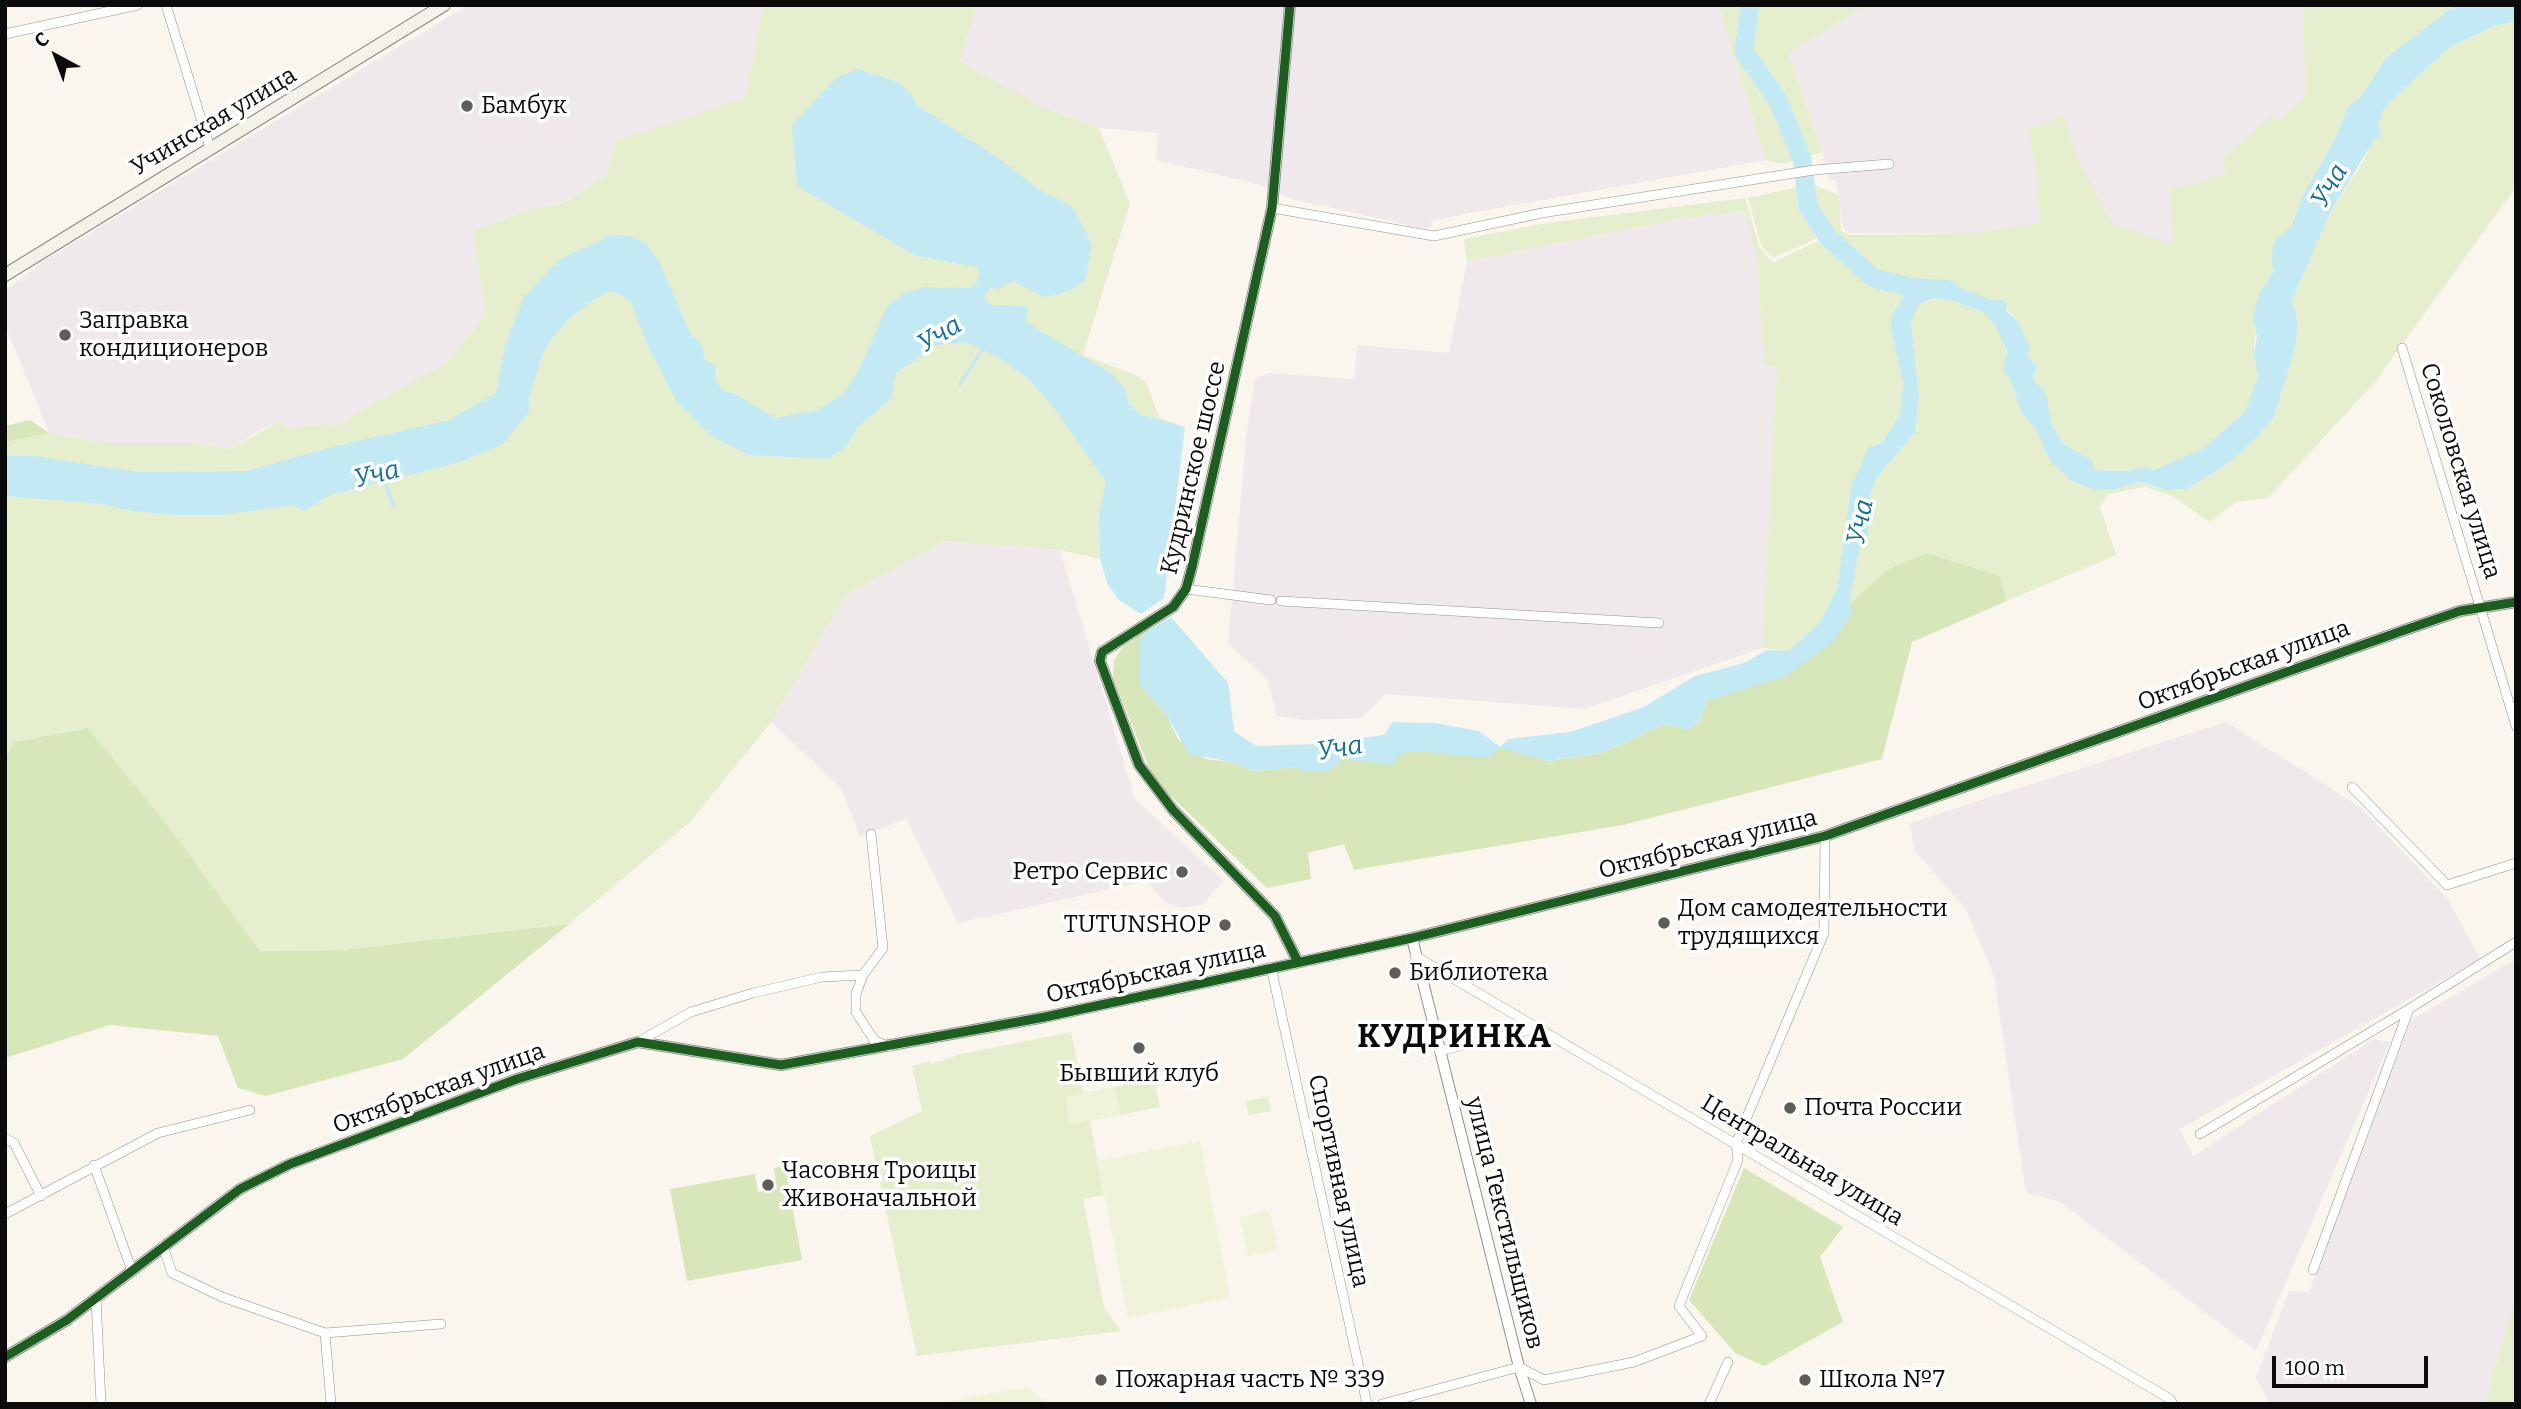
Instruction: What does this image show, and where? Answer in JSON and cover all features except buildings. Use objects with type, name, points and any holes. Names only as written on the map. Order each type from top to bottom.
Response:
[{"type":"main road","name":"Учинская улица","points":[[5,275],[444,5]]},
{"type":"street","points":[[5,34],[138,5]]},
{"type":"street","points":[[166,5],[210,148]]},
{"type":"street","name":"Кудринское шоссе","points":[[1290,5],[1272,208],[1223,439],[1185,589],[1173,607],[1102,652],[1100,661],[1139,765],[1173,810],[1275,916],[1298,962]]},
{"type":"street","points":[[1272,208],[1434,236],[1542,213],[1800,172],[1889,164]]},
{"type":"street","name":"Соколовская улица","points":[[2402,348],[2516,726]]},
{"type":"street","points":[[1185,589],[1276,601],[1659,623]]},
{"type":"street","name":"Октябрьская улица","points":[[5,1357],[67,1320],[240,1189],[290,1164],[517,1079],[638,1042],[781,1065],[891,1047],[1412,938],[1825,836],[2386,636],[2482,607],[2516,602]]},
{"type":"street","points":[[2352,787],[2446,885],[2516,863]]},
{"type":"street","points":[[871,834],[883,948],[863,975],[856,993],[856,1012],[874,1040],[891,1047]]},
{"type":"street","points":[[1382,1404],[1518,1367],[1544,1380],[1634,1362],[1702,1336],[1679,1306],[1738,1160],[1736,1143],[1824,933],[1825,836]]},
{"type":"street","name":"улица Текстильщиков","points":[[1412,938],[1518,1367],[1531,1404]]},
{"type":"street","points":[[2200,1134],[2516,942]]},
{"type":"street","name":"Центральная улица","points":[[1415,956],[2171,1401]]},
{"type":"street","name":"Спортивная улица","points":[[1271,967],[1367,1404]]},
{"type":"street","points":[[638,1042],[691,1013],[741,997],[822,977],[863,975]]},
{"type":"street","points":[[2312,1270],[2409,1009]]},
{"type":"street","points":[[1439,1051],[1539,1028]]},
{"type":"street","points":[[5,1214],[158,1133],[250,1110]]},
{"type":"street","points":[[5,1138],[14,1143],[41,1196]]},
{"type":"street","points":[[94,1165],[132,1271]]},
{"type":"street","points":[[163,1246],[172,1273],[222,1297],[325,1333],[441,1324]]},
{"type":"street","points":[[96,1298],[99,1401]]},
{"type":"street","points":[[325,1333],[331,1404]]},
{"type":"street","points":[[1709,1404],[1728,1362]]},
{"type":"street","points":[[2160,1404],[2171,1401]]},
{"type":"shaded area","points":[[468,5],[763,5],[747,98],[616,141],[607,174],[564,202],[524,211],[473,231],[486,315],[444,365],[366,407],[341,424],[283,428],[282,420],[254,433],[231,449],[192,443],[109,443],[49,433],[5,325],[5,291],[45,260]]},
{"type":"shaded area","points":[[975,5],[1718,5],[1766,160],[1470,213],[1431,221],[1431,228],[1421,228],[1292,199],[1254,183],[1156,160],[1158,133],[1099,128],[1041,106],[960,61],[976,10]]},
{"type":"shaded area","points":[[1867,5],[2303,5],[2306,96],[2225,175],[2174,245],[1957,234],[1848,233],[1843,228],[1836,180],[1828,179],[1822,152],[1789,53]]},
{"type":"shaded area","points":[[1745,211],[1757,259],[1764,363],[1777,366],[1762,648],[1585,709],[1385,694],[1362,718],[1304,720],[1277,716],[1267,679],[1228,644],[1246,438],[1255,379],[1268,373],[1354,379],[1357,345],[1449,353],[1467,261],[1675,220]]},
{"type":"shaded area","points":[[945,541],[1060,550],[1135,799],[1224,881],[1202,905],[1179,908],[1164,901],[1146,881],[958,923],[906,819],[860,836],[841,788],[771,722],[845,596]]},
{"type":"shaded area","points":[[2226,722],[2359,806],[2448,899],[2480,959],[2180,1129],[2193,1156],[2374,1039],[2390,1042],[2256,1351],[2060,1202],[2026,1193],[1994,976],[1966,909],[1914,850],[1910,823]]},
{"type":"shaded area","points":[[2516,959],[2516,1292],[2485,1404],[2270,1404],[2256,1378],[2289,1291],[2309,1292],[2411,1020]]},
{"type":"green space","points":[[763,5],[975,5],[976,10],[960,61],[1041,106],[1099,128],[1130,204],[1083,355],[1138,376],[1147,383],[1159,418],[1185,427],[1099,512],[1100,559],[1060,550],[945,541],[845,596],[771,722],[691,821],[569,924],[342,950],[260,951],[169,827],[88,728],[14,742],[5,758],[5,442],[49,433],[109,443],[192,443],[231,449],[281,420],[284,428],[341,424],[366,407],[444,365],[486,315],[473,231],[524,211],[565,202],[607,174],[616,141],[746,98]]},
{"type":"green space","points":[[1718,5],[1867,5],[1789,53],[1822,152],[1782,164],[1766,160]]},
{"type":"green space","points":[[2303,5],[2455,5],[2385,59],[2363,94],[2348,107],[2335,139],[2301,199],[2291,228],[2271,257],[2274,271],[2269,277],[2256,325],[2254,353],[2258,377],[2245,413],[2204,449],[2178,461],[2154,470],[2148,467],[2126,471],[2096,470],[2091,459],[2065,445],[2052,426],[2033,380],[2037,366],[2027,356],[2017,320],[1997,299],[1991,301],[1959,287],[1908,291],[1891,316],[1891,329],[1903,383],[1900,414],[1882,443],[1869,447],[1851,486],[1837,589],[1821,621],[1789,651],[1762,648],[1777,366],[1764,364],[1757,259],[1745,211],[1675,220],[1467,261],[1464,239],[1546,223],[1745,198],[1760,248],[1773,262],[1829,236],[1813,202],[1814,185],[1839,195],[1841,230],[1848,235],[1957,234],[2039,224],[2038,180],[2028,129],[2063,115],[2078,160],[2112,224],[2174,245],[2169,190],[2225,175],[2224,158],[2274,114],[2280,121],[2306,96]]},
{"type":"green space","points":[[2516,21],[2516,187],[2375,382],[2268,498],[2237,502],[2209,522],[2171,495],[2145,487],[2108,494],[2100,507],[2116,555],[2007,601],[2000,576],[1849,605],[1859,552],[1868,535],[1870,496],[1877,478],[1915,432],[1919,396],[1911,322],[1919,304],[1938,296],[1982,311],[1995,325],[2005,343],[2010,378],[2022,414],[2035,428],[2051,462],[2116,489],[2139,482],[2156,488],[2224,466],[2250,445],[2274,417],[2295,349],[2298,324],[2291,300],[2332,209],[2364,160],[2385,107],[2450,47],[2494,26]]},
{"type":"green space","points":[[1811,184],[1811,203],[1806,206],[1822,236],[1773,258],[1762,247],[1748,198]]},
{"type":"green space","points":[[30,420],[49,433],[5,442],[5,426]]},
{"type":"green space","points":[[1926,553],[2000,576],[2007,601],[1912,642],[1882,759],[1623,825],[1354,870],[1344,844],[1308,853],[1311,879],[1267,888],[1154,780],[1113,678],[1114,660],[1123,647],[1145,632],[1140,642],[1140,685],[1166,714],[1178,739],[1206,759],[1232,762],[1252,771],[1295,767],[1305,771],[1343,759],[1362,759],[1414,751],[1500,747],[1549,761],[1602,753],[1665,724],[1688,730],[1701,719],[1706,701],[1766,681],[1887,570]]},
{"type":"green space","points":[[88,728],[169,827],[260,951],[342,950],[569,924],[403,1059],[266,1096],[238,1088],[218,1036],[110,1025],[5,1058],[5,758],[14,742]]},
{"type":"green space","points":[[1071,1032],[1084,1093],[1154,1079],[1160,1107],[1090,1121],[1104,1195],[1083,1199],[1104,1308],[1121,1331],[917,1356],[870,1136],[922,1111],[912,1066]]},
{"type":"green space","points":[[1115,1087],[1121,1115],[1070,1124],[1065,1097]]},
{"type":"green space","points":[[1268,1097],[1271,1111],[1248,1115],[1246,1101]]},
{"type":"green space","points":[[1200,1141],[1230,1297],[1128,1318],[1098,1161]]},
{"type":"green space","points":[[785,1166],[802,1260],[687,1281],[670,1189],[755,1174],[758,1192],[777,1189],[774,1168]]},
{"type":"green space","points":[[1744,1168],[1843,1227],[1820,1257],[1843,1322],[1764,1366],[1735,1353],[1689,1300]]},
{"type":"green space","points":[[1270,1211],[1278,1250],[1248,1256],[1240,1217]]},
{"type":"green space","points":[[2516,1292],[2516,1404],[2485,1404]]},
{"type":"green space","points":[[1029,1388],[1048,1404],[936,1404],[1014,1389]]},
{"type":"water","name":"Уча","points":[[2455,5],[2516,5],[2516,21],[2494,26],[2450,47],[2385,107],[2378,125],[2381,137],[2375,138],[2332,209],[2292,300],[2298,324],[2295,349],[2274,417],[2250,445],[2224,466],[2186,489],[2167,490],[2139,482],[2116,489],[2096,490],[2072,481],[2051,462],[2035,428],[2022,414],[2010,378],[2003,372],[2007,351],[1995,325],[1982,311],[1938,296],[1919,304],[1911,322],[1919,396],[1915,432],[1877,478],[1870,496],[1868,535],[1859,552],[1849,605],[1853,612],[1835,640],[1787,676],[1706,701],[1701,719],[1688,730],[1665,724],[1602,753],[1548,761],[1501,748],[1488,758],[1414,751],[1398,755],[1394,765],[1343,759],[1329,771],[1305,771],[1295,767],[1252,771],[1232,762],[1189,754],[1166,714],[1140,685],[1140,642],[1145,632],[1171,617],[1228,683],[1234,731],[1256,746],[1318,744],[1384,735],[1393,722],[1435,723],[1479,731],[1500,747],[1508,739],[1571,732],[1644,707],[1695,676],[1744,663],[1767,650],[1789,651],[1821,621],[1837,589],[1851,486],[1869,447],[1882,443],[1900,414],[1903,383],[1891,329],[1891,316],[1908,291],[1959,287],[1991,300],[2005,300],[2007,312],[2017,320],[2030,346],[2027,356],[2037,366],[2033,380],[2045,390],[2052,426],[2065,445],[2091,459],[2096,470],[2126,471],[2148,467],[2154,470],[2203,449],[2245,412],[2258,377],[2254,353],[2257,337],[2253,317],[2259,294],[2274,271],[2271,257],[2275,240],[2291,228],[2301,199],[2335,139],[2348,107],[2363,94],[2385,59]]},
{"type":"water","name":"Уча","points":[[857,69],[898,82],[911,94],[918,106],[997,157],[1041,191],[1072,206],[1092,244],[1085,281],[1069,291],[1044,297],[1013,281],[997,290],[991,287],[984,297],[991,305],[1025,306],[1028,310],[1026,322],[1112,374],[1126,390],[1129,404],[1139,414],[1185,427],[1164,598],[1141,614],[1119,600],[1108,585],[1100,559],[1099,512],[1106,482],[1055,409],[1031,381],[1000,358],[965,342],[937,345],[896,373],[891,398],[858,427],[845,448],[827,459],[749,455],[710,435],[675,399],[650,350],[630,301],[618,293],[607,292],[595,299],[570,318],[552,338],[542,355],[529,397],[529,412],[503,444],[460,462],[330,495],[304,511],[293,505],[222,515],[179,515],[132,511],[103,504],[5,496],[5,456],[35,456],[139,472],[246,471],[336,446],[449,420],[496,393],[505,346],[524,297],[559,260],[609,236],[628,235],[645,243],[659,262],[691,334],[703,346],[704,359],[715,365],[715,380],[724,392],[733,393],[775,418],[818,410],[843,394],[857,374],[887,307],[904,293],[925,287],[968,288],[976,284],[980,275],[977,267],[914,255],[797,186],[792,125],[837,77]]},
{"type":"waterway","points":[[1750,5],[1744,52],[1778,100],[1802,159],[1808,206],[1828,237],[1873,278],[1910,287],[1950,290]]},
{"type":"waterway","points":[[960,384],[982,350]]},
{"type":"waterway","name":"Уча","points":[[384,478],[393,506]]},
{"type":"cycle path","points":[[1290,5],[1272,208],[1186,589],[1173,607],[1102,652],[1100,661],[1139,765],[1173,810],[1275,916],[1298,962]]},
{"type":"cycle path","points":[[5,1357],[67,1320],[240,1189],[290,1164],[517,1079],[638,1042],[781,1065],[1045,1017],[1412,938],[1825,836],[2460,611],[2516,602]]},
{"type":"place","name":"Бамбук","points":[[467,106]]},
{"type":"place","name":"Заправка кондиционеров","points":[[65,335]]},
{"type":"place","name":"Ретро Сервис","points":[[1182,872]]},
{"type":"place","name":"Дом самодеятельности трудящихся","points":[[1664,923]]},
{"type":"place","name":"TUTUNSHOP","points":[[1225,925]]},
{"type":"place","name":"Библиотека","points":[[1395,973]]},
{"type":"place","name":"Бывший клуб","points":[[1139,1048]]},
{"type":"place","name":"Почта России","points":[[1790,1108]]},
{"type":"place","name":"Часовня Троицы Живоначальной","points":[[768,1185]]},
{"type":"place","name":"Пожарная часть № 339","points":[[1101,1380]]},
{"type":"place","name":"Школа №7","points":[[1805,1380]]},
{"type":"district","name":"КУДРИНКА","points":[[1455,1038]]}]
